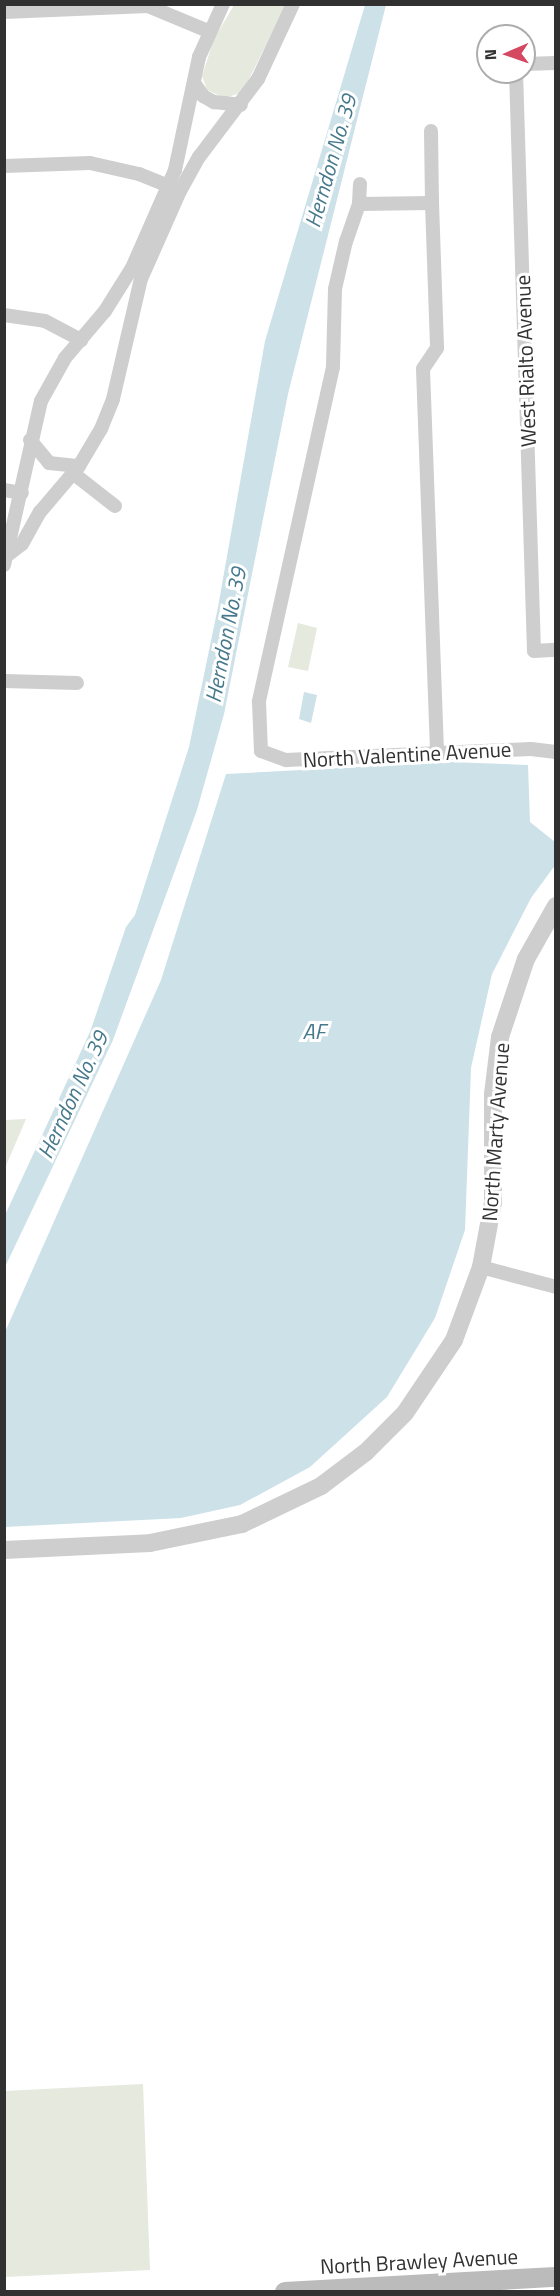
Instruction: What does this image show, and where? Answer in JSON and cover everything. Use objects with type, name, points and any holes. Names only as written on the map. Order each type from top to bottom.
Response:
[{"type":"main road","name":"North Brawley Avenue","points":[[285,2292],[555,2277]]},
{"type":"street","points":[[7,559],[22,544],[40,512],[76,470],[113,399],[141,279],[175,189],[194,83],[208,31],[223,4]]},
{"type":"street","points":[[7,559],[9,536],[22,493],[30,440],[52,380],[117,295],[175,189],[241,105],[263,69],[293,4]]},
{"type":"street","points":[[4,12],[148,6],[208,31]]},
{"type":"street","points":[[536,64],[555,63]]},
{"type":"street","points":[[194,83],[203,96],[214,102],[241,105]]},
{"type":"street","name":"West Rialto Avenue","points":[[516,84],[534,651],[555,650]]},
{"type":"street","points":[[431,131],[437,348],[423,369],[437,753]]},
{"type":"street","points":[[4,166],[90,163],[139,174],[175,189]]},
{"type":"street","points":[[360,184],[359,204],[432,203]]},
{"type":"street","name":"North Valentine Avenue","points":[[359,204],[345,241],[335,289],[333,369],[259,702],[261,751],[286,760],[437,753],[555,752]]},
{"type":"street","points":[[4,315],[45,321],[81,340]]},
{"type":"street","points":[[30,440],[49,463],[76,470],[115,506]]},
{"type":"street","points":[[4,490],[22,493]]},
{"type":"street","points":[[4,681],[77,683]]},
{"type":"street","name":"North Marty Avenue","points":[[4,1550],[150,1543],[213,1533],[273,1512],[321,1485],[366,1452],[420,1393],[454,1340],[481,1267],[493,1202],[493,1094],[500,1037],[526,959],[555,906]]},
{"type":"street","points":[[481,1267],[555,1287]]},
{"type":"shaded area","points":[[234,5],[286,5],[240,93],[225,98],[207,90],[202,76],[214,39]]},
{"type":"shaded area","points":[[298,623],[317,628],[308,671],[288,667]]},
{"type":"shaded area","points":[[26,1119],[5,1168],[5,1120]]},
{"type":"shaded area","points":[[143,2084],[150,2270],[5,2277],[5,2091]]},
{"type":"water","name":"Herndon No. 39","points":[[365,5],[386,5],[288,394],[224,714],[197,810],[113,1040],[5,1267],[5,1215],[90,1032],[126,927],[135,915],[189,747],[218,607],[265,341]]},
{"type":"water","points":[[304,692],[317,695],[311,723],[299,719]]},
{"type":"water","name":"AF","points":[[451,762],[528,765],[530,822],[555,842],[556,864],[531,898],[492,974],[471,1068],[465,1230],[435,1318],[387,1397],[310,1467],[240,1505],[181,1518],[5,1527],[5,1332],[161,980],[226,774]]}]
